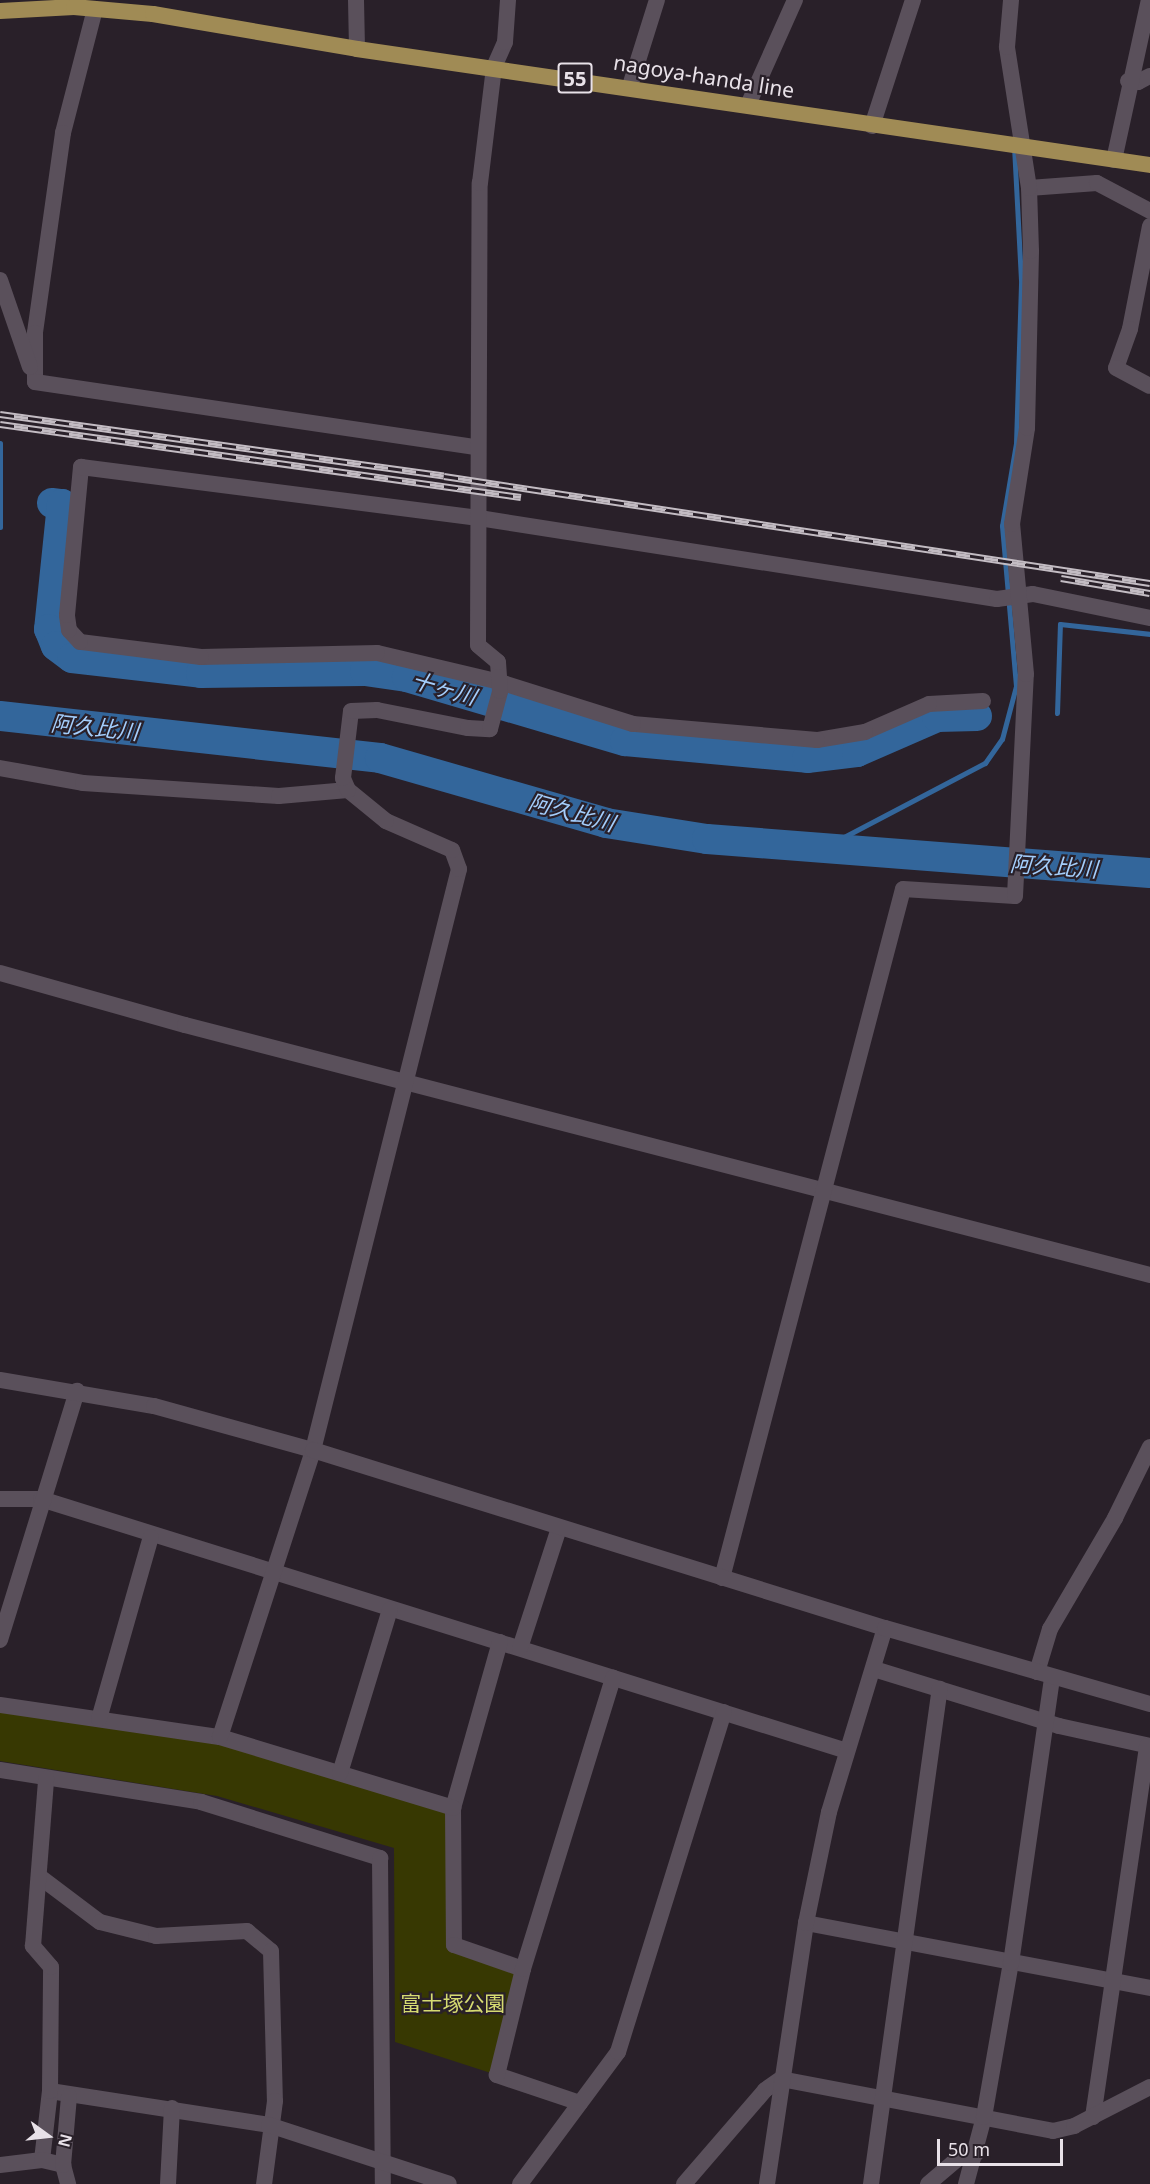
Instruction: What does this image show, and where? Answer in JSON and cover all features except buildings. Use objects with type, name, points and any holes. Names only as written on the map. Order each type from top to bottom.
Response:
[{"type":"main road","name":"nagoya-handa line","points":[[0,11],[60,6],[153,14],[357,49],[630,86],[872,126],[1150,165]]},
{"type":"street","points":[[356,0],[357,49]]},
{"type":"street","points":[[346,784],[351,711],[368,710],[489,729],[500,686],[498,662],[478,645],[477,447],[480,183],[494,67],[505,42],[508,0]]},
{"type":"street","points":[[630,86],[657,0]]},
{"type":"street","points":[[748,105],[795,0]]},
{"type":"street","points":[[872,126],[913,0]]},
{"type":"street","points":[[722,1578],[903,889],[1015,896],[1026,674],[1021,597],[1012,524],[1027,428],[1029,188],[1007,46],[1011,0]]},
{"type":"street","points":[[1114,160],[1128,81],[1149,0]]},
{"type":"street","points":[[35,382],[35,333],[63,133],[95,9]]},
{"type":"street","points":[[1128,81],[1138,82],[1150,76]]},
{"type":"street","points":[[1029,188],[1097,183],[1150,211]]},
{"type":"street","points":[[1150,226],[1130,329],[1116,368],[1150,386]]},
{"type":"street","points":[[0,280],[35,382]]},
{"type":"street","points":[[35,382],[477,447]]},
{"type":"street","points":[[983,701],[929,704],[866,732],[817,740],[633,724],[377,653],[201,657],[80,642],[69,630],[67,615],[81,467],[446,516],[479,518],[997,599],[1033,594],[1150,618]]},
{"type":"street","points":[[0,768],[83,783],[279,796],[346,784]]},
{"type":"street","points":[[220,1737],[271,1573],[313,1450],[403,1082],[459,869],[452,850],[386,821],[346,784]]},
{"type":"street","points":[[0,973],[403,1082],[1150,1275]]},
{"type":"street","points":[[0,1380],[77,1391],[154,1406],[313,1450],[885,1628],[1150,1704]]},
{"type":"street","points":[[0,1640],[3,1616],[77,1391]]},
{"type":"street","points":[[966,2184],[976,2154],[984,2117],[1011,1963],[1044,1720],[1044,1675],[1050,1629],[1115,1518],[1150,1447]]},
{"type":"street","points":[[0,1499],[41,1499],[151,1537],[520,1648],[847,1751]]},
{"type":"street","points":[[520,1648],[559,1528]]},
{"type":"street","points":[[99,1719],[151,1537]]},
{"type":"street","points":[[340,1773],[390,1609]]},
{"type":"street","points":[[766,2184],[806,1923],[829,1812],[885,1628]]},
{"type":"street","points":[[500,1642],[453,1808],[454,1945],[523,1968]]},
{"type":"street","points":[[874,1669],[1044,1720],[1148,1746],[1093,2117]]},
{"type":"street","points":[[580,2103],[497,2075],[523,1968],[613,1678]]},
{"type":"street","points":[[871,2184],[882,2097],[907,1944],[939,1689]]},
{"type":"street","points":[[0,1705],[220,1737],[453,1808]]},
{"type":"street","points":[[520,2184],[618,2052],[724,1712]]},
{"type":"street","points":[[0,1770],[201,1802],[380,1858],[383,2184]]},
{"type":"street","points":[[42,2160],[50,2091],[51,1967],[33,1947],[46,1779]]},
{"type":"street","points":[[40,1877],[99,1922],[156,1936],[247,1931],[271,1951],[275,2100],[269,2125],[264,2184]]},
{"type":"street","points":[[806,1923],[907,1944],[1150,1988]]},
{"type":"street","points":[[684,2184],[765,2090],[781,2079],[1053,2131],[1093,2117],[1150,2087]]},
{"type":"street","points":[[50,2091],[69,2097],[172,2108],[269,2125],[383,2165],[449,2184]]},
{"type":"street","points":[[68,2184],[63,2165],[69,2097]]},
{"type":"street","points":[[168,2184],[172,2108]]},
{"type":"street","points":[[928,2184],[961,2156],[976,2154]]},
{"type":"street","points":[[0,2164],[42,2160],[63,2165]]},
{"type":"green space","name":"富士塚公園","points":[[0,1703],[220,1737],[453,1808],[454,1945],[523,1969],[497,2075],[395,2042],[394,1848],[217,1796],[0,1761]]},
{"type":"waterway","points":[[832,850],[840,839],[985,763],[1002,739],[1016,686],[1002,526],[1016,443],[1021,280],[1014,148]]},
{"type":"waterway","points":[[0,443],[0,527]]},
{"type":"waterway","name":"十ヶ川","points":[[52,503],[62,504],[49,629],[56,646],[72,658],[201,673],[365,671],[407,677],[625,741],[807,758],[857,752],[937,717],[977,716]]},
{"type":"waterway","points":[[1057,713],[1060,624],[1150,634]]},
{"type":"waterway","name":"阿久比川","points":[[0,716],[380,758],[606,823],[707,839],[1150,873]]},
{"type":"railway","points":[[0,414],[444,476],[1150,583]]},
{"type":"railway","points":[[0,424],[521,497]]},
{"type":"railway","points":[[1061,578],[1150,593]]}]
